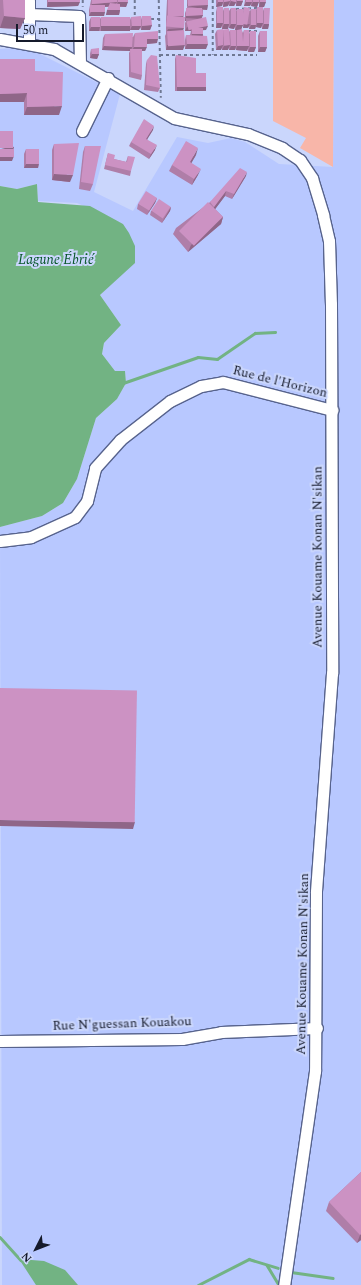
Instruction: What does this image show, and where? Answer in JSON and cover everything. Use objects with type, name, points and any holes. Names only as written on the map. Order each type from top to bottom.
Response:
[{"type":"street","points":[[29,42],[30,0]]},
{"type":"street","points":[[29,14],[79,16],[80,63]]},
{"type":"street","name":"Avenue Kouame Konan N'sikan","points":[[0,39],[29,42],[80,63],[108,78],[162,112],[185,122],[262,138],[300,160],[312,178],[329,241],[332,410],[332,673],[316,892],[317,1028],[315,1071],[284,1285]]},
{"type":"street","points":[[82,131],[108,78]]},
{"type":"street","name":"Rue de l'Horizon","points":[[0,541],[31,537],[75,516],[87,501],[95,468],[120,440],[170,401],[200,386],[223,382],[332,410]]},
{"type":"street","name":"Rue N'guessan Kouakou","points":[[0,1042],[182,1039],[221,1032],[317,1028]]},
{"type":"path","points":[[135,0],[135,19]]},
{"type":"path","points":[[159,0],[162,112]]},
{"type":"path","points":[[213,0],[213,56]]},
{"type":"path","points":[[229,9],[260,8]]},
{"type":"path","points":[[213,9],[221,9]]},
{"type":"path","points":[[127,19],[141,19]]},
{"type":"path","points":[[147,19],[159,19]]},
{"type":"path","points":[[244,32],[260,31]]},
{"type":"path","points":[[213,32],[221,32]]},
{"type":"path","points":[[160,55],[258,55]]},
{"type":"shaded area","points":[[273,0],[334,0],[333,167],[300,148],[306,138],[273,121]]},
{"type":"shaded area","points":[[334,0],[361,0],[361,1285],[2,1285],[0,527],[42,516],[63,503],[77,479],[96,418],[117,399],[126,383],[125,371],[115,371],[102,354],[104,343],[121,325],[100,295],[111,284],[123,224],[77,203],[38,201],[37,184],[17,189],[0,186],[0,49],[26,47],[120,94],[94,192],[133,211],[177,137],[208,143],[231,138],[245,142],[279,164],[333,167]]},
{"type":"water","name":"Lagune Ébrié","points":[[37,184],[38,202],[90,206],[123,224],[135,246],[135,263],[100,295],[121,325],[104,343],[102,354],[115,371],[125,371],[126,383],[117,399],[96,418],[77,479],[63,503],[42,516],[0,527],[0,186],[17,189]]},
{"type":"water","points":[[19,1259],[44,1261],[65,1270],[78,1285],[36,1285]]},
{"type":"building","points":[[3,0],[25,0],[25,18],[4,16]]},
{"type":"building","points":[[48,0],[80,0],[80,2],[48,2]]},
{"type":"building","points":[[92,0],[117,0],[117,2],[92,4]]},
{"type":"building","points":[[118,0],[128,0],[128,2],[118,2]]},
{"type":"building","points":[[168,0],[184,0],[184,16],[168,16]]},
{"type":"building","points":[[188,0],[208,0],[208,5],[188,6]]},
{"type":"building","points":[[246,0],[252,0],[252,2],[246,2]]},
{"type":"building","points":[[253,0],[259,0],[259,2],[253,2]]},
{"type":"building","points":[[260,0],[266,0],[266,2],[260,2]]},
{"type":"building","points":[[110,3],[120,4],[120,10],[107,10]]},
{"type":"building","points":[[90,5],[105,5],[105,12],[90,12]]},
{"type":"building","points":[[217,7],[223,7],[223,23],[217,23]]},
{"type":"building","points":[[244,7],[250,8],[247,25],[241,24]]},
{"type":"building","points":[[257,7],[263,7],[263,23],[257,23]]},
{"type":"building","points":[[186,8],[202,8],[203,15],[186,16]]},
{"type":"building","points":[[224,8],[229,8],[229,24],[224,24]]},
{"type":"building","points":[[231,8],[236,8],[236,24],[231,24]]},
{"type":"building","points":[[264,8],[270,8],[269,24],[264,24]]},
{"type":"building","points":[[237,9],[243,9],[243,25],[237,25]]},
{"type":"building","points":[[251,9],[256,9],[256,25],[251,25]]},
{"type":"building","points":[[167,15],[185,17],[184,28],[166,26]]},
{"type":"building","points":[[141,16],[141,26],[132,26],[131,17]]},
{"type":"building","points":[[142,16],[151,16],[152,25],[142,26]]},
{"type":"building","points":[[91,17],[100,17],[100,27],[91,27]]},
{"type":"building","points":[[101,17],[130,17],[130,26],[101,26]]},
{"type":"building","points":[[206,17],[208,26],[189,30],[187,21]]},
{"type":"building","points":[[192,28],[203,28],[203,34],[192,34]]},
{"type":"building","points":[[223,29],[223,45],[218,46],[217,30]]},
{"type":"building","points":[[223,29],[229,29],[230,45],[224,45]]},
{"type":"building","points":[[223,29],[229,29],[230,45],[224,45]]},
{"type":"building","points":[[242,29],[243,42],[244,30],[249,30],[249,46],[237,46],[237,30]]},
{"type":"building","points":[[184,30],[185,45],[168,46],[167,31]]},
{"type":"building","points":[[158,31],[158,39],[147,39],[147,47],[134,47],[135,33]]},
{"type":"building","points":[[250,31],[256,31],[256,47],[250,47]]},
{"type":"building","points":[[260,31],[267,31],[267,47],[260,47]]},
{"type":"building","points":[[133,33],[132,47],[104,46],[105,34]]},
{"type":"building","points":[[186,35],[207,36],[208,44],[187,44]]},
{"type":"building","points":[[99,48],[99,54],[92,54],[91,49]]},
{"type":"building","points":[[130,49],[142,49],[142,75],[131,72]]},
{"type":"building","points":[[151,55],[157,56],[160,88],[146,85],[147,60]]},
{"type":"building","points":[[176,55],[196,58],[196,73],[206,73],[206,87],[177,87]]},
{"type":"building","points":[[0,59],[35,59],[35,71],[63,72],[62,106],[27,107],[27,93],[0,94]]},
{"type":"building","points":[[144,119],[154,126],[146,139],[157,145],[151,154],[131,142]]},
{"type":"building","points":[[0,131],[13,131],[13,148],[0,148]]},
{"type":"building","points":[[186,141],[198,148],[190,162],[201,169],[194,179],[172,165]]},
{"type":"building","points":[[79,143],[73,175],[54,174],[54,144]]},
{"type":"building","points":[[85,146],[101,146],[93,184],[81,182]]},
{"type":"building","points":[[0,149],[14,149],[14,157],[0,157]]},
{"type":"building","points":[[26,149],[39,149],[39,164],[26,164]]},
{"type":"building","points":[[108,153],[115,155],[114,159],[127,162],[128,156],[135,157],[131,171],[105,165]]},
{"type":"building","points":[[240,168],[247,172],[234,194],[226,191],[214,207],[210,202]]},
{"type":"building","points":[[146,191],[157,198],[149,211],[138,204]]},
{"type":"building","points":[[159,199],[171,207],[163,218],[151,211]]},
{"type":"building","points":[[208,202],[223,217],[194,246],[179,231]]},
{"type":"building","points":[[0,688],[137,690],[135,822],[0,820]]},
{"type":"building","points":[[361,1172],[361,1234],[360,1235],[329,1202]]},
{"type":"waterway","points":[[123,383],[198,357],[217,359],[255,333],[275,332]]},
{"type":"waterway","points":[[0,1237],[21,1260]]},
{"type":"waterway","points":[[198,1285],[249,1259],[278,1268]]},
{"type":"waterway","points":[[267,1265],[279,1285]]},
{"type":"waterway","points":[[291,1272],[333,1278]]}]
